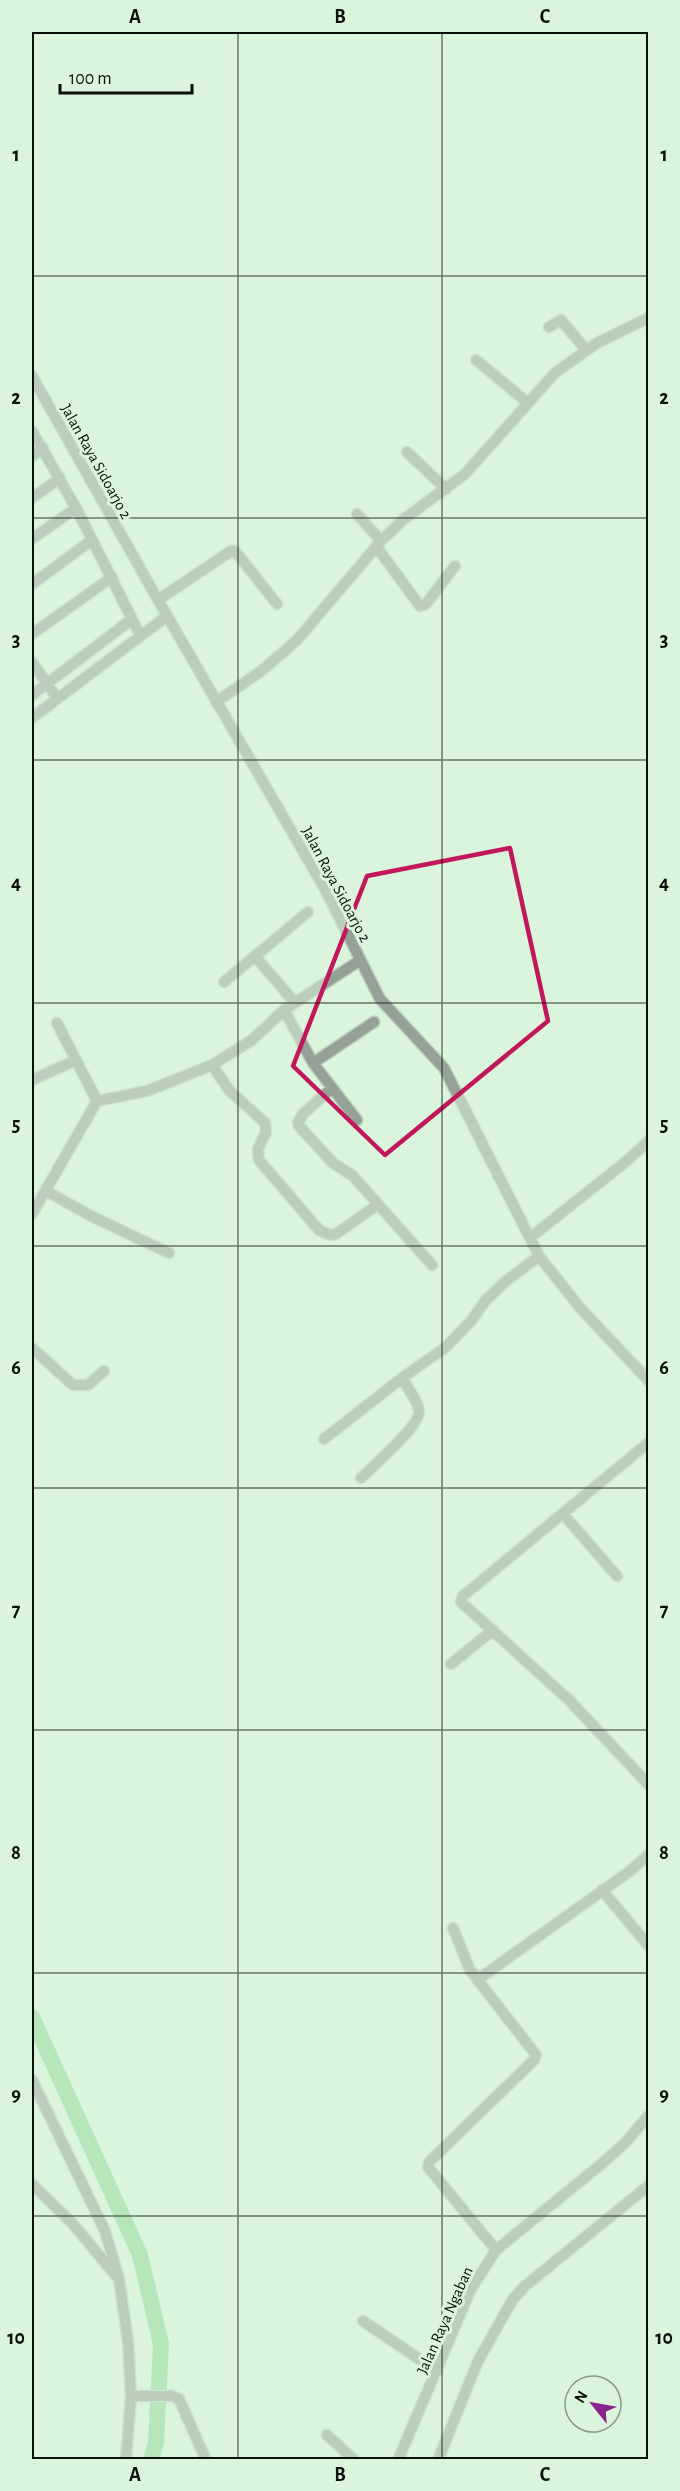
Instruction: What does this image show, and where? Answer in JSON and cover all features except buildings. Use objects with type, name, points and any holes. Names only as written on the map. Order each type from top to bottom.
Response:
[{"type":"street","points":[[216,702],[260,672],[297,640],[379,544],[404,519],[446,489],[472,465],[555,373],[586,350],[648,318]]},
{"type":"street","points":[[549,327],[561,320],[586,350]]},
{"type":"street","points":[[476,360],[527,402]]},
{"type":"street","name":"Jalan Raya Sidoarjo 2","points":[[32,376],[158,600],[161,620],[216,702],[326,891],[354,964],[395,1017],[434,1055],[448,1075],[494,1169],[531,1237],[535,1259],[648,1380]]},
{"type":"street","points":[[32,431],[44,448],[76,508],[140,635]]},
{"type":"street","points":[[32,456],[44,448]]},
{"type":"street","points":[[407,452],[446,489]]},
{"type":"street","points":[[32,498],[60,478]]},
{"type":"street","points":[[32,540],[76,508]]},
{"type":"street","points":[[357,514],[420,606],[426,604],[455,566]]},
{"type":"street","points":[[32,584],[92,540]]},
{"type":"street","points":[[158,600],[231,551],[235,551],[277,604]]},
{"type":"street","points":[[32,634],[112,577]]},
{"type":"street","points":[[32,694],[132,619]]},
{"type":"street","points":[[32,718],[161,620]]},
{"type":"street","points":[[32,662],[57,698]]},
{"type":"street","points":[[224,982],[308,912]]},
{"type":"street","points":[[255,956],[295,1003]]},
{"type":"street","points":[[32,1214],[97,1101],[147,1091],[212,1065],[252,1040],[284,1010],[354,964]]},
{"type":"street","points":[[284,1010],[313,1063],[357,1120]]},
{"type":"street","points":[[313,1063],[374,1022]]},
{"type":"street","points":[[57,1023],[97,1101]]},
{"type":"street","points":[[32,1080],[76,1060]]},
{"type":"street","points":[[212,1065],[229,1090],[264,1123],[266,1132],[258,1149],[259,1160],[319,1230],[330,1235],[336,1234],[377,1205]]},
{"type":"street","points":[[332,1088],[303,1114],[298,1122],[299,1126],[333,1163],[353,1176],[432,1265]]},
{"type":"street","points":[[531,1237],[620,1167],[648,1141]]},
{"type":"street","points":[[46,1191],[91,1216],[169,1253]]},
{"type":"street","points":[[324,1439],[446,1347],[471,1321],[486,1300],[535,1259]]},
{"type":"street","points":[[32,1348],[73,1385],[88,1385],[104,1371]]},
{"type":"street","points":[[361,1478],[411,1428],[418,1417],[419,1409],[402,1378]]},
{"type":"street","points":[[648,1443],[464,1596],[462,1604],[569,1700],[648,1784]]},
{"type":"street","points":[[563,1514],[617,1576]]},
{"type":"street","points":[[451,1664],[493,1630]]},
{"type":"street","points":[[477,1980],[648,1856]]},
{"type":"street","points":[[602,1890],[648,1945]]},
{"type":"street","points":[[453,1928],[464,1960],[477,1980],[536,2055],[534,2060],[429,2162],[428,2167],[496,2250]]},
{"type":"street","points":[[32,2080],[105,2231],[119,2279],[137,2396],[126,2460]]},
{"type":"street","name":"Jalan Raya Ngaban","points":[[399,2460],[471,2289],[496,2250],[605,2162],[648,2116]]},
{"type":"street","points":[[32,2184],[73,2224],[119,2279]]},
{"type":"street","points":[[438,2460],[471,2377],[513,2299],[525,2286],[648,2186]]},
{"type":"street","points":[[363,2321],[437,2371]]},
{"type":"street","points":[[137,2396],[172,2396],[179,2399],[206,2460]]},
{"type":"street","points":[[327,2435],[354,2460]]},
{"type":"highlighted area","points":[[510,848],[548,1021],[385,1155],[293,1066],[367,876]]},
{"type":"waterway","points":[[32,2017],[140,2255],[161,2344],[156,2443],[151,2460]]}]
